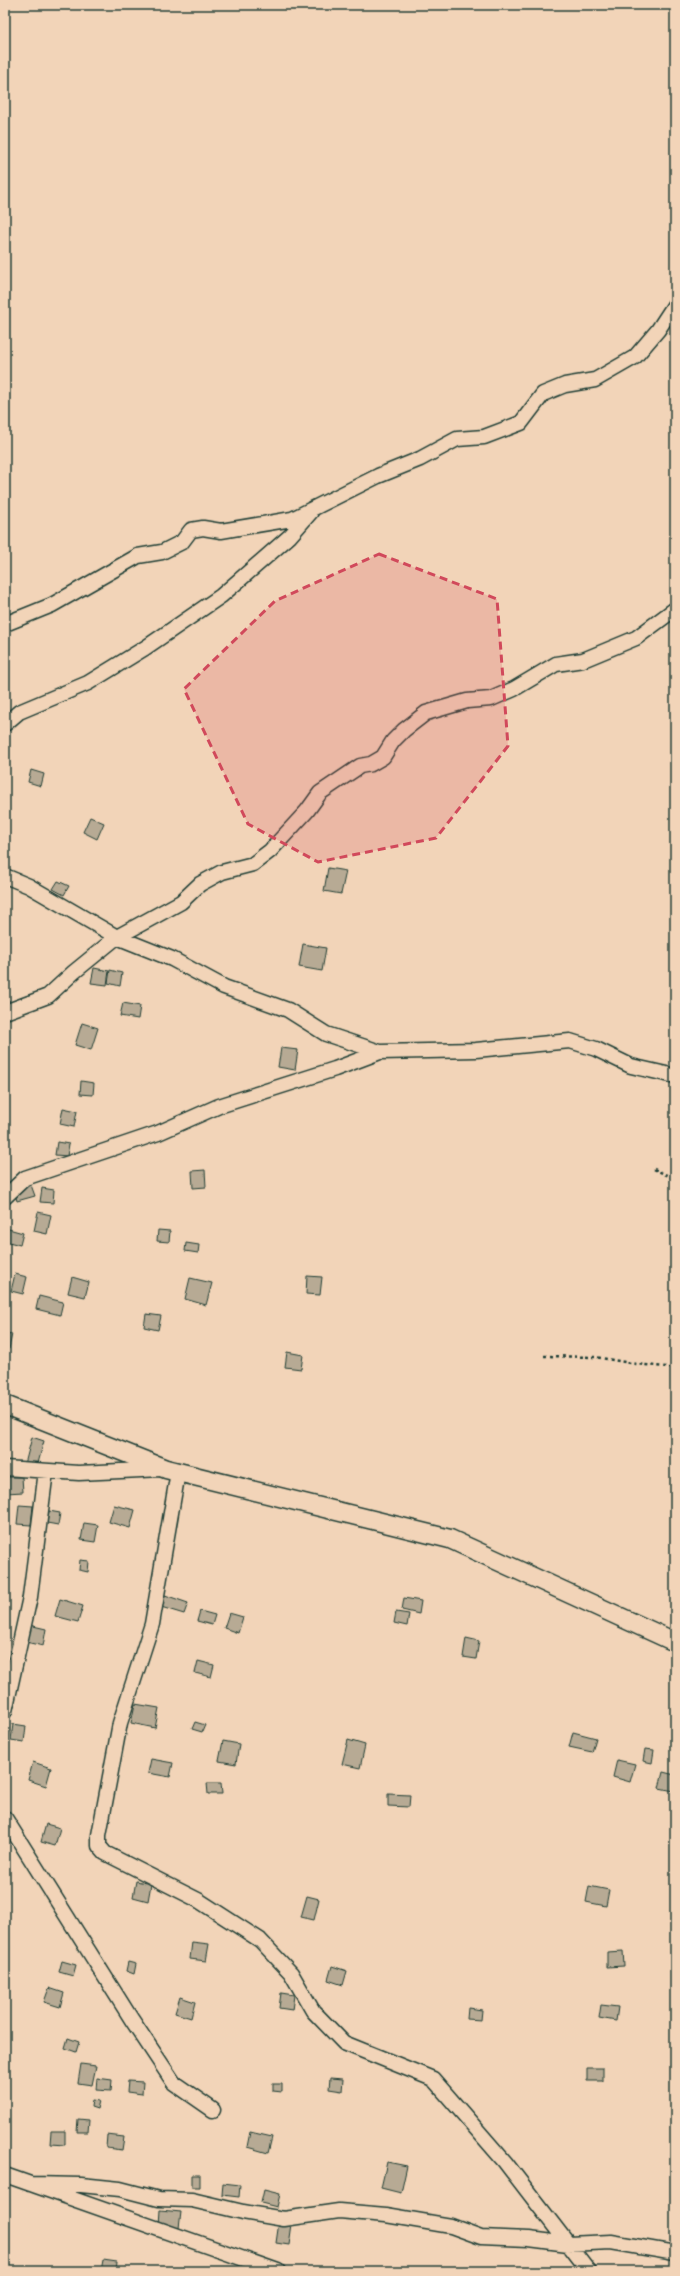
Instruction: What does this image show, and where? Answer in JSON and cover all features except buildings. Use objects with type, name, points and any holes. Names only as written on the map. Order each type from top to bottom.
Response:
[{"type":"street","points":[[5,624],[52,605],[138,556],[162,552],[182,542],[191,530],[203,528],[221,531],[292,519],[317,505],[378,476],[420,459],[457,439],[484,438],[521,423],[543,394],[565,385],[595,380],[635,357],[658,330],[675,304]]},
{"type":"street","points":[[5,724],[19,712],[88,683],[145,648],[221,596],[290,536],[317,505]]},
{"type":"street","points":[[5,1012],[48,996],[74,972],[117,937],[181,902],[200,884],[222,872],[253,864],[270,851],[307,811],[320,793],[360,766],[371,764],[383,757],[393,741],[404,730],[426,713],[467,700],[490,699],[514,690],[556,664],[583,660],[636,638],[675,610]]},
{"type":"street","points":[[5,876],[29,886],[117,937],[172,959],[224,987],[288,1010],[326,1034],[380,1052]]},
{"type":"street","points":[[5,1197],[25,1178],[158,1133],[219,1106],[335,1069],[380,1052],[476,1050],[570,1041],[596,1049],[631,1066],[675,1076]]},
{"type":"street","points":[[5,1406],[172,1470],[450,1539],[675,1642]]},
{"type":"street","points":[[5,1468],[79,1473],[172,1470]]},
{"type":"street","points":[[172,1470],[152,1624],[120,1723],[99,1835],[100,1846],[105,1853],[198,1900],[260,1940],[291,1972],[313,2011],[344,2043],[433,2080],[505,2162],[589,2271]]},
{"type":"street","points":[[5,1711],[30,1597],[46,1471]]},
{"type":"street","points":[[5,1818],[132,2020],[174,2083],[213,2110]]},
{"type":"street","points":[[5,2175],[278,2271]]},
{"type":"street","points":[[30,2184],[81,2185],[120,2189],[159,2199],[192,2200],[243,2212],[284,2219],[339,2211],[386,2215],[451,2226],[481,2237],[529,2239],[568,2244],[611,2242],[675,2253]]},
{"type":"path","points":[[654,1169],[675,1179]]},
{"type":"path","points":[[544,1356],[595,1357],[636,1364],[675,1368]]},
{"type":"highlighted area","points":[[379,554],[497,599],[508,746],[436,838],[318,862],[248,824],[184,689],[275,601]]}]
